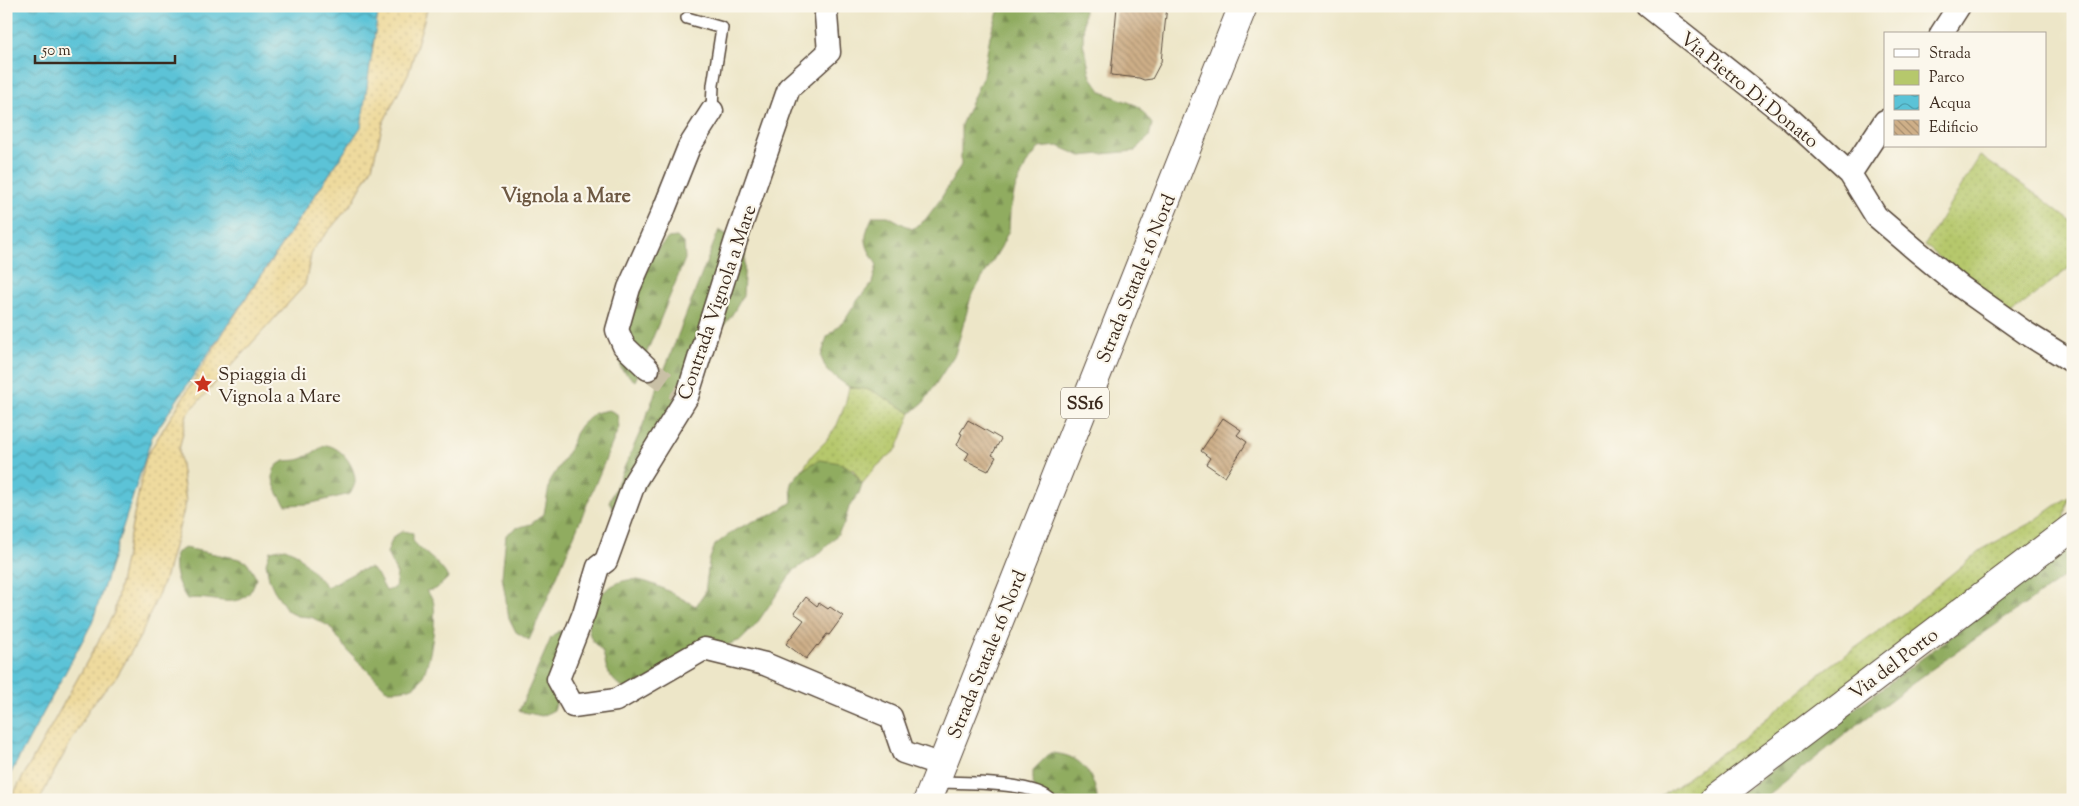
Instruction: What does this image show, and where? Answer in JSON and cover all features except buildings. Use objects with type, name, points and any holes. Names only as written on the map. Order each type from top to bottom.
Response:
[{"type":"main road","name":"Strada Statale 16 Nord","points":[[935,782],[1243,6]]},
{"type":"main road","name":"Via del Porto","points":[[1714,800],[2073,527]]},
{"type":"street","name":"Contrada Vignola a Mare","points":[[828,6],[826,15],[829,52],[789,88],[736,240],[687,397],[635,481],[606,561],[598,567],[584,613],[558,679],[572,706],[616,700],[704,649],[765,664],[891,717],[903,752],[935,782]]},
{"type":"street","name":"Via Pietro Di Donato","points":[[1648,6],[1787,116],[1850,174],[1876,216],[1903,239],[1961,287],[2026,333],[2073,362]]},
{"type":"street","points":[[1942,32],[1959,6]]},
{"type":"street","points":[[648,369],[624,346],[617,330],[629,288],[689,147],[712,111]]},
{"type":"street","points":[[1850,174],[1884,122]]},
{"type":"lane","points":[[687,18],[722,28],[713,84],[712,111]]},
{"type":"lane","points":[[935,782],[1025,788],[1048,796],[1051,800]]},
{"type":"green space","points":[[1000,6],[1084,6],[1083,43],[1091,77],[1102,92],[1138,106],[1152,124],[1149,137],[1135,151],[1081,156],[1058,146],[1039,148],[1026,165],[1015,189],[1010,211],[1009,230],[971,297],[955,354],[924,402],[911,413],[871,390],[849,387],[827,371],[821,357],[827,337],[845,320],[857,301],[872,283],[877,265],[869,252],[866,236],[873,216],[888,216],[912,229],[925,220],[940,200],[961,165],[961,125],[983,76],[990,36]]},
{"type":"green space","points":[[1980,156],[2040,197],[2073,223],[2073,265],[2008,316],[1925,245]]},
{"type":"green space","points":[[719,230],[742,244],[745,255],[743,296],[730,318],[712,339],[658,466],[643,490],[614,512],[609,502],[641,430]]},
{"type":"green space","points":[[677,237],[684,244],[685,259],[635,381],[621,369],[619,353],[652,255],[668,238]]},
{"type":"green space","points":[[849,387],[871,390],[911,413],[897,449],[875,468],[862,484],[853,469],[802,470],[837,425],[845,405]]},
{"type":"green space","points":[[609,410],[617,414],[619,427],[529,640],[516,632],[509,618],[502,576],[506,535],[516,528],[531,524],[544,514],[550,481],[570,449],[575,434],[581,425],[594,413]]},
{"type":"green space","points":[[326,445],[342,453],[353,470],[355,483],[350,494],[308,504],[286,505],[275,488],[274,469],[278,464],[301,459]]},
{"type":"green space","points":[[819,460],[839,463],[853,471],[862,484],[859,493],[849,507],[844,524],[837,535],[820,553],[793,571],[755,626],[741,640],[625,689],[616,682],[607,670],[602,651],[593,641],[589,630],[588,620],[591,611],[595,602],[602,594],[618,583],[636,580],[654,585],[696,606],[705,593],[709,561],[715,545],[735,530],[772,515],[792,502],[791,483],[802,470]]},
{"type":"green space","points":[[2068,497],[2064,524],[1694,800],[1657,800],[1744,737],[1826,669],[1904,613],[1981,550],[2034,521]]},
{"type":"green space","points":[[403,531],[413,533],[413,541],[437,563],[448,578],[436,589],[426,591],[433,600],[434,629],[430,654],[424,674],[413,687],[387,690],[348,651],[329,626],[311,617],[297,616],[287,610],[269,579],[266,563],[270,551],[285,548],[296,553],[327,587],[358,571],[370,568],[377,574],[386,591],[395,588],[397,574],[387,553],[393,537]]},
{"type":"green space","points":[[2073,546],[2073,571],[1932,669],[1853,728],[1763,800],[1732,800]]},
{"type":"green space","points":[[185,548],[240,559],[248,563],[256,578],[251,590],[245,597],[237,600],[187,599],[180,588],[175,571],[176,553]]},
{"type":"green space","points":[[558,631],[565,632],[560,692],[554,710],[542,716],[519,711],[551,638]]},
{"type":"green space","points":[[1050,753],[1070,757],[1085,768],[1093,782],[1097,800],[1039,800],[1033,783],[1033,770]]},
{"type":"sand","name":"Spiaggia di Vignola a Mare","points":[[379,6],[428,6],[409,72],[383,123],[372,167],[353,202],[312,250],[305,285],[187,414],[179,450],[186,502],[166,576],[141,635],[117,676],[91,706],[40,800],[10,800],[114,613],[146,457],[227,327],[353,139],[371,58]]},
{"type":"water","points":[[6,6],[379,6],[361,127],[152,437],[92,623],[6,782]]},
{"type":"tunnel","points":[[648,369],[687,397]]},
{"type":"place","name":"Spiaggia di Vignola a Mare","points":[[203,384]]},
{"type":"district","name":"Vignola a Mare","points":[[566,195]]}]
